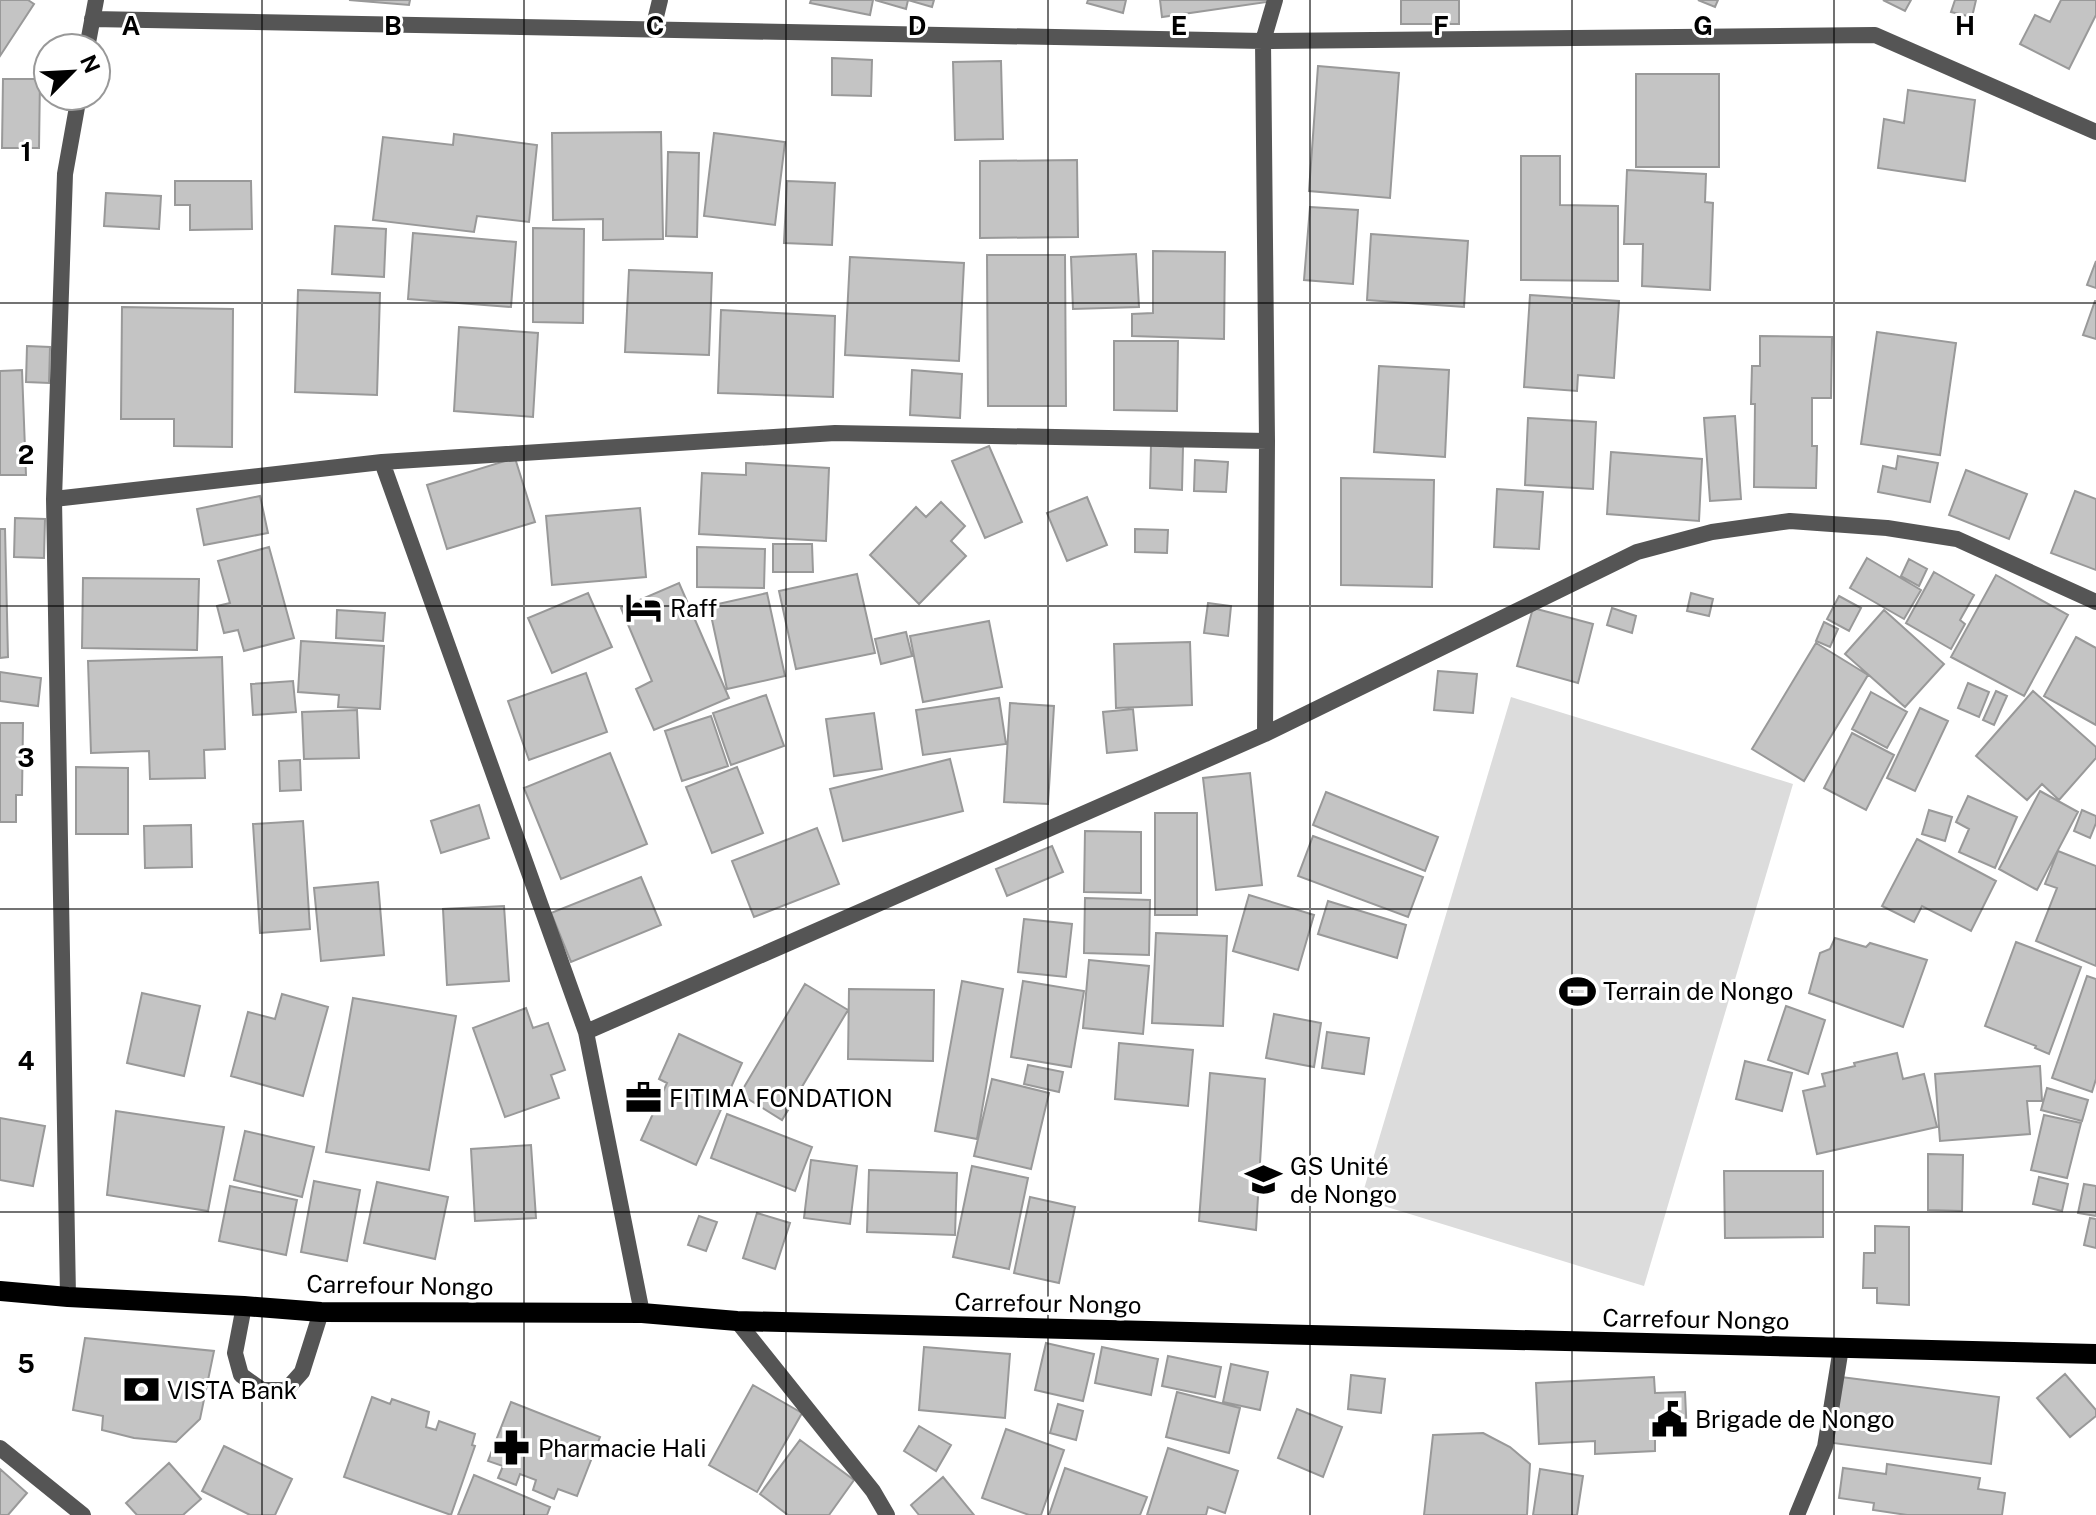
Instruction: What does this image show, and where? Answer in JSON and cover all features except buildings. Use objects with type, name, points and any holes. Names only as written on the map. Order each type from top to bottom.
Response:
[{"type":"main road","name":"Carrefour Nongo","points":[[0,1291],[321,1312],[642,1313],[737,1321],[2096,1354]]},
{"type":"street","points":[[90,32],[96,0]]},
{"type":"street","points":[[653,29],[660,0]]},
{"type":"street","points":[[1265,734],[1267,441],[1263,41],[1275,0]]},
{"type":"street","points":[[92,19],[1263,41],[1875,35],[2096,132]]},
{"type":"street","points":[[68,1297],[54,499],[65,174],[76,112]]},
{"type":"street","points":[[54,499],[382,462],[835,433],[1267,441]]},
{"type":"street","points":[[382,462],[586,1032],[642,1313]]},
{"type":"street","points":[[586,1032],[1265,734],[1637,552],[1712,532],[1790,521],[1887,528],[1957,539],[2096,602]]},
{"type":"street","points":[[244,1306],[235,1353],[241,1375],[262,1390],[286,1390],[302,1372],[321,1312]]},
{"type":"street","points":[[737,1321],[873,1491],[887,1515]]},
{"type":"street","points":[[1797,1515],[1825,1447],[1841,1348]]},
{"type":"street","points":[[0,1448],[83,1515]]},
{"type":"shaded area","name":"Terrain de Nongo","points":[[1511,697],[1793,784],[1644,1286],[1361,1199]]},
{"type":"place","name":"Raff","points":[[644,608]]},
{"type":"place","name":"Terrain de Nongo","points":[[1577,991]]},
{"type":"place","name":"FITIMA FONDATION","points":[[643,1098]]},
{"type":"place","name":"GS Unité de Nongo","points":[[1264,1180]]},
{"type":"place","name":"VISTA Bank","points":[[141,1390]]},
{"type":"place","name":"Brigade de Nongo","points":[[1669,1419]]},
{"type":"place","name":"Pharmacie Hali","points":[[512,1448]]}]
